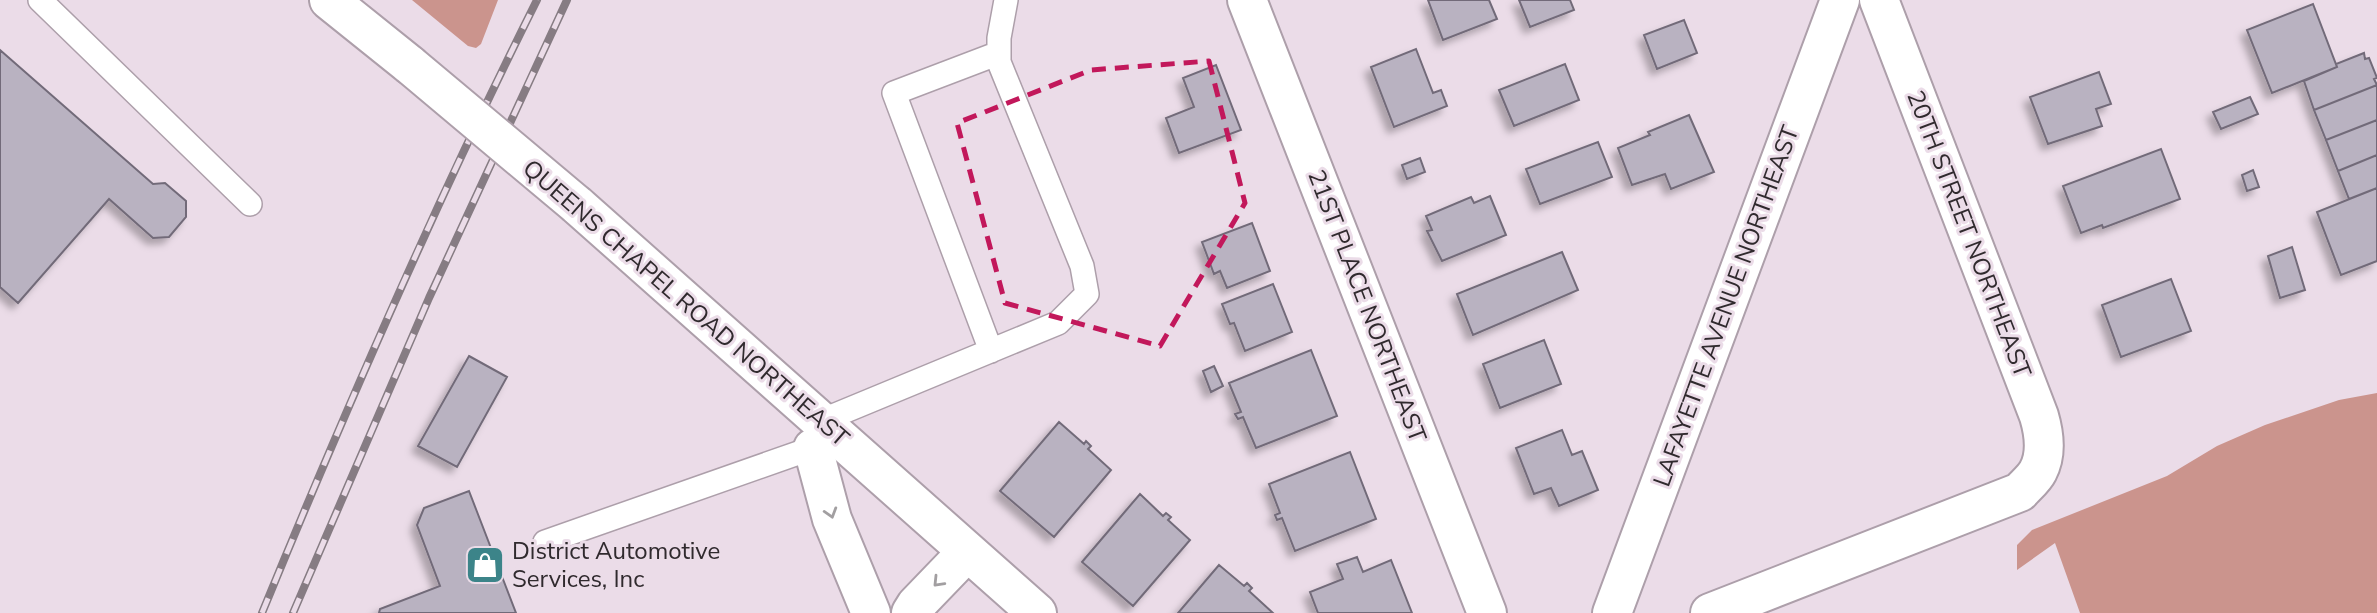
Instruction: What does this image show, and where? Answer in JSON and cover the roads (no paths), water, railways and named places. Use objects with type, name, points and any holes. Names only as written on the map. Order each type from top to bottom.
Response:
[{"type":"street","name":"QUEENS CHAPEL ROAD NORTHEAST","points":[[329,0],[577,205],[825,436],[1037,613]]},
{"type":"street","name":"21ST PLACE NORTHEAST","points":[[1247,0],[1487,613]]},
{"type":"street","name":"LAFAYETTE AVENUE NORTHEAST","points":[[1612,613],[1839,0]]},
{"type":"street","name":"20TH STREET NORTHEAST","points":[[1710,613],[2020,492],[2038,471],[2044,433],[2039,416],[1879,0]]},
{"type":"street","points":[[825,436],[832,519],[870,613]]},
{"type":"street","points":[[911,613],[967,552]]},
{"type":"lane","points":[[40,0],[250,204]]},
{"type":"lane","points":[[545,542],[825,436],[991,351],[1058,323],[1087,294],[1082,266],[999,62],[999,37],[1006,0]]},
{"type":"lane","points":[[991,351],[894,93],[999,53]]},
{"type":"railway","points":[[262,613],[394,304],[537,0]]},
{"type":"railway","points":[[293,613],[429,298],[567,0]]},
{"type":"place","name":"District Automotive Services, Inc","points":[[485,565]]}]
